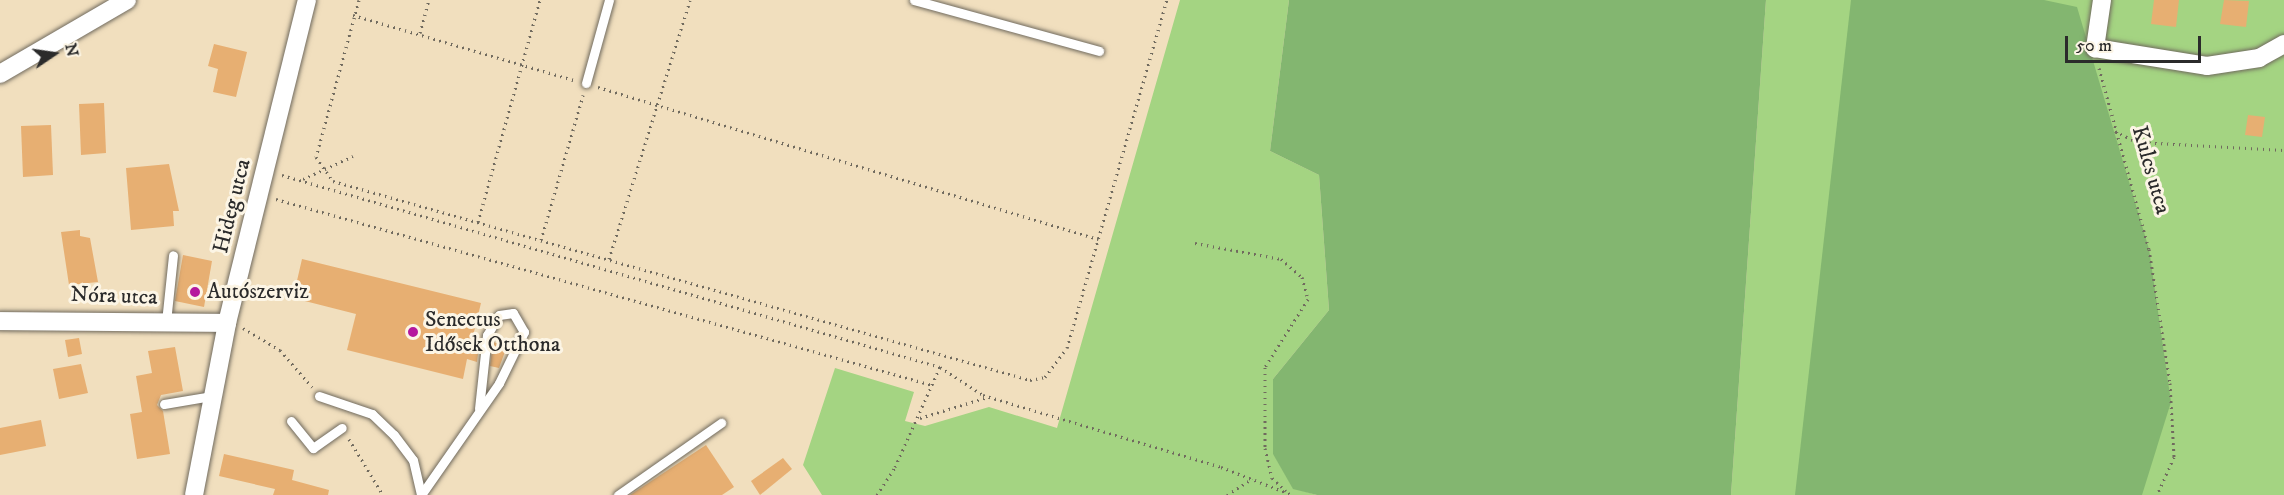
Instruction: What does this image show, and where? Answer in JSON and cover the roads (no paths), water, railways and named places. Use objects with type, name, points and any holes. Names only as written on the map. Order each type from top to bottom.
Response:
[{"type":"street","points":[[0,74],[126,0]]},
{"type":"street","name":"Hideg utca","points":[[194,495],[227,323],[307,0]]},
{"type":"street","points":[[2102,0],[2095,48],[2207,66],[2259,58],[2284,44]]},
{"type":"street","name":"Nóra utca","points":[[0,321],[227,323]]},
{"type":"lane","points":[[586,83],[609,0]]},
{"type":"lane","points":[[914,0],[1099,51]]},
{"type":"lane","points":[[166,322],[173,255]]},
{"type":"lane","points":[[421,495],[479,409],[524,332],[513,313],[499,315],[487,334],[479,409]]},
{"type":"lane","points":[[164,404],[212,396]]},
{"type":"lane","points":[[319,396],[372,414],[394,435],[413,460],[421,495]]},
{"type":"lane","points":[[291,421],[313,448],[342,428]]},
{"type":"lane","points":[[618,495],[721,423]]},
{"type":"place","name":"Autószerviz","points":[[195,292]]},
{"type":"place","name":"Senectus Idősek Otthona","points":[[413,332]]}]
